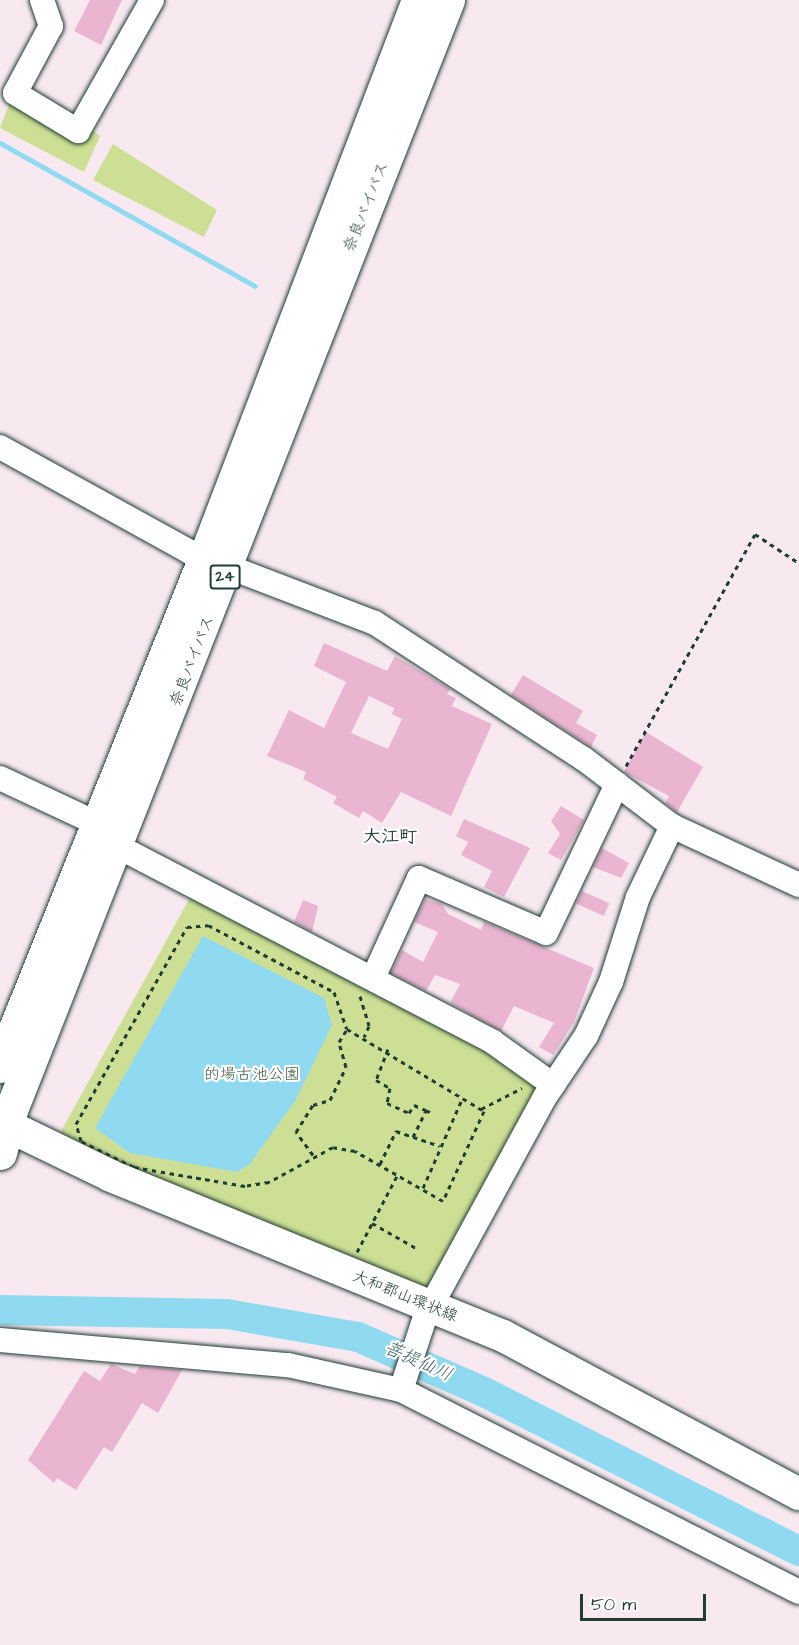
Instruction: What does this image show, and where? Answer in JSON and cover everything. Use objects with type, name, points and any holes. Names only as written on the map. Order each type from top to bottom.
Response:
[{"type":"highway","name":"奈良バイパス","points":[[215,560],[418,0]]},
{"type":"highway","name":"奈良バイパス","points":[[2,1134],[106,834],[215,560],[448,0]]},
{"type":"highway","name":"奈良バイパス","points":[[0,1066],[106,834]]},
{"type":"main road","name":"大和郡山環状線","points":[[2,1134],[111,1176],[428,1312],[546,1357],[799,1494]]},
{"type":"street","points":[[42,0],[51,26],[15,93],[78,131],[152,0]]},
{"type":"street","points":[[0,447],[215,560],[375,623],[617,784],[672,826],[799,885]]},
{"type":"street","points":[[0,778],[106,834],[365,982],[493,1042],[553,1085]]},
{"type":"street","points":[[365,982],[419,878],[546,933],[617,784]]},
{"type":"street","points":[[403,1386],[428,1312],[553,1085],[586,1036],[638,897],[672,826]]},
{"type":"street","points":[[0,1340],[288,1365],[403,1386],[799,1592]]},
{"type":"path","points":[[617,784],[755,534],[799,563]]},
{"type":"path","points":[[481,1109],[388,1049],[347,1029],[334,992],[208,925],[187,927],[76,1124],[81,1141],[134,1167],[245,1186],[269,1182],[313,1155],[333,1147],[355,1150],[443,1201],[481,1109],[530,1078]]},
{"type":"path","points":[[364,1037],[369,1026],[365,982]]},
{"type":"path","points":[[313,1155],[296,1132],[313,1105],[330,1100],[334,1092],[346,1067],[339,1042],[347,1029]]},
{"type":"path","points":[[388,1049],[376,1080],[390,1088],[387,1103],[409,1113],[414,1105],[433,1114]]},
{"type":"path","points":[[423,1189],[463,1096]]},
{"type":"path","points":[[413,1137],[426,1110]]},
{"type":"path","points":[[380,1164],[396,1131],[440,1146]]},
{"type":"path","points":[[356,1254],[398,1174]]},
{"type":"path","points":[[372,1223],[416,1248]]},
{"type":"green space","points":[[10,102],[81,143],[90,129],[100,136],[84,172],[0,128]]},
{"type":"green space","points":[[113,144],[217,210],[204,237],[93,180]]},
{"type":"green space","name":"的場古池公園","points":[[193,892],[492,1048],[538,1085],[430,1290],[113,1168],[59,1135]]},
{"type":"water","points":[[203,936],[324,998],[332,1025],[295,1101],[249,1165],[237,1172],[130,1153],[95,1128]]},
{"type":"building","points":[[90,0],[122,0],[101,45],[74,31]]},
{"type":"building","points":[[324,643],[387,671],[395,656],[450,689],[447,694],[456,698],[452,706],[492,724],[451,816],[401,792],[382,823],[363,811],[359,818],[333,803],[337,797],[303,779],[306,772],[267,756],[289,710],[324,728],[346,682],[314,666]],"holes":[[[369,696],[394,708],[392,714],[402,719],[388,749],[351,733]]]},
{"type":"building","points":[[523,675],[583,711],[576,723],[597,735],[591,747],[511,695]]},
{"type":"building","points":[[646,732],[703,767],[677,812],[665,803],[669,796],[624,772]]},
{"type":"building","points":[[561,806],[584,820],[561,860],[548,853],[560,834],[551,821]]},
{"type":"building","points":[[464,819],[530,848],[504,897],[484,887],[492,871],[461,855],[468,842],[456,836]]},
{"type":"building","points":[[602,848],[629,863],[621,878],[593,867]]},
{"type":"building","points":[[582,891],[609,903],[604,916],[576,904]]},
{"type":"building","points":[[425,899],[442,904],[448,914],[481,930],[484,922],[594,968],[574,1022],[553,1055],[539,1047],[554,1023],[514,1006],[501,1031],[450,1003],[460,984],[435,975],[426,991],[391,973],[402,950],[423,962],[438,932],[414,922]]},
{"type":"building","points":[[303,900],[318,906],[312,932],[294,922]]},
{"type":"building","points":[[111,1364],[135,1374],[140,1366],[182,1370],[158,1413],[142,1403],[112,1452],[104,1447],[76,1490],[57,1478],[54,1483],[28,1460],[84,1371],[100,1381]]},
{"type":"waterway","points":[[0,143],[255,286]]},
{"type":"waterway","name":"菩提仙川","points":[[0,1310],[227,1314],[358,1337],[484,1392],[799,1551]]},
{"type":"district","name":"大江町","points":[[390,837]]}]
